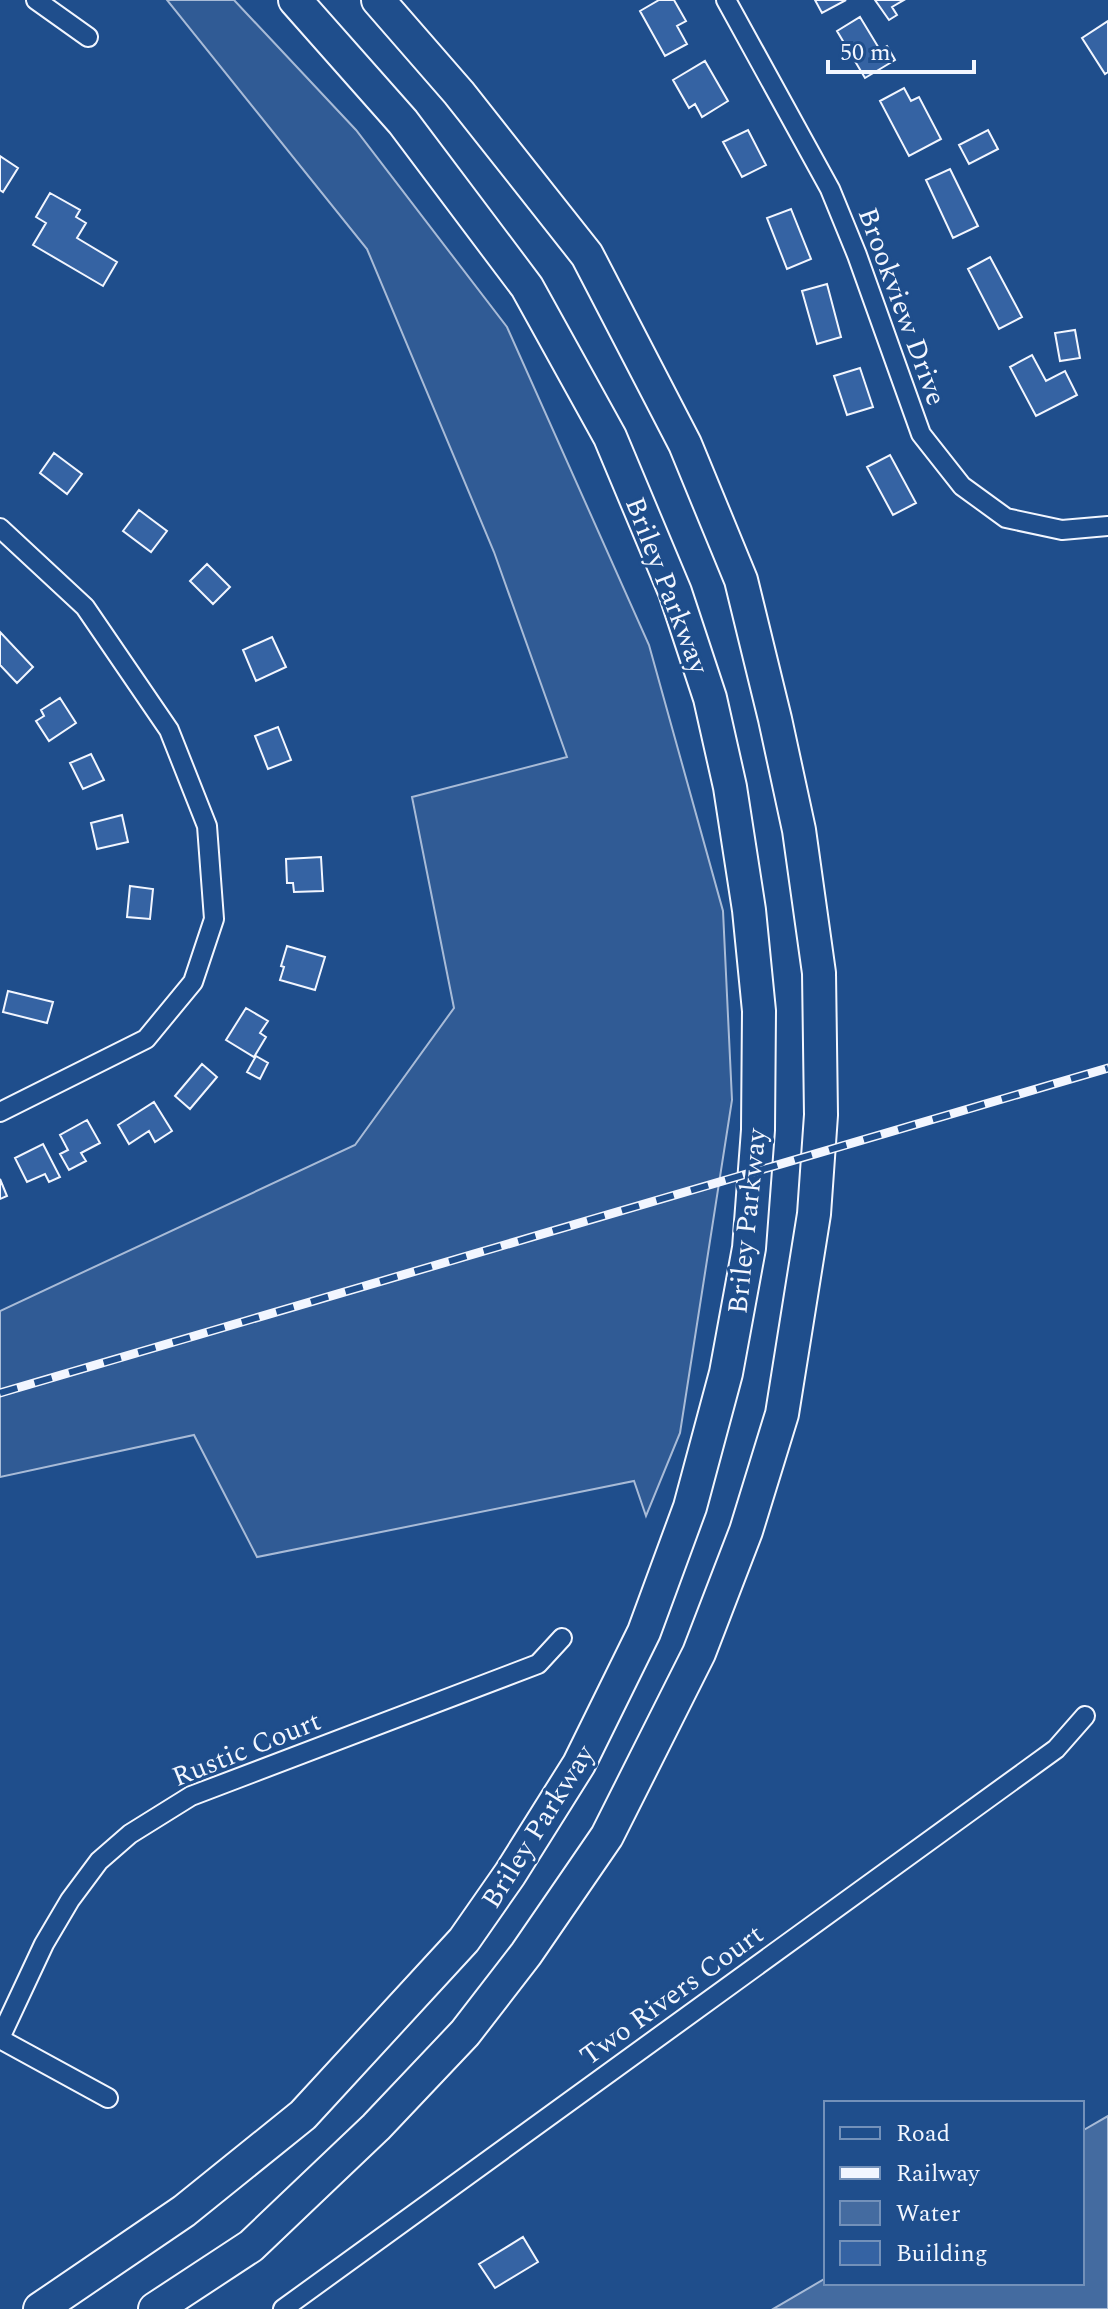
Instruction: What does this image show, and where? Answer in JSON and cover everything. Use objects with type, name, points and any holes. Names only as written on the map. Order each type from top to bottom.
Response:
[{"type":"highway","name":"Briley Parkway","points":[[40,2309],[184,2211],[303,2115],[464,1940],[510,1874],[579,1764],[644,1632],[690,1507],[726,1373],[749,1248],[758,1130],[759,1011],[749,910],[730,787],[710,698],[675,592],[610,437],[527,287],[403,122],[295,0]]},
{"type":"highway","name":"Briley Parkway","points":[[155,2309],[251,2246],[376,2127],[465,2033],[526,1954],[607,1836],[699,1653],[746,1531],[782,1414],[814,1214],[821,1115],[819,973],[799,830],[741,580],[685,444],[587,255],[459,93],[378,0]]},
{"type":"street","points":[[36,0],[88,37]]},
{"type":"street","name":"Brookview Drive","points":[[726,0],[830,189],[921,434],[962,486],[1006,518],[1062,530],[1108,526]]},
{"type":"street","points":[[0,528],[85,607],[169,730],[207,826],[214,919],[193,982],[146,1039],[1,1109]]},
{"type":"street","name":"Rustic Court","points":[[0,2039],[44,1944],[70,1900],[99,1861],[130,1834],[191,1796],[538,1664],[562,1638]]},
{"type":"street","name":"Two Rivers Court","points":[[283,2309],[1056,1749],[1085,1716]]},
{"type":"street","points":[[0,2039],[108,2098]]},
{"type":"shaded area","points":[[167,0],[234,0],[356,130],[507,327],[649,645],[723,911],[732,1100],[680,1433],[646,1516],[634,1481],[257,1557],[194,1435],[0,1477],[0,1311],[355,1145],[454,1008],[412,797],[567,757],[494,552],[367,249]]},
{"type":"water","points":[[1108,2116],[1108,2309],[773,2309],[824,2279],[824,2285],[1084,2285],[1084,2130]]},
{"type":"building","points":[[659,0],[674,0],[686,21],[677,26],[687,44],[665,56],[640,11]]},
{"type":"building","points":[[815,0],[846,0],[822,13]]},
{"type":"building","points":[[875,0],[904,0],[892,7],[897,15],[889,20]]},
{"type":"building","points":[[860,17],[880,50],[887,46],[895,60],[865,78],[837,31]]},
{"type":"building","points":[[1108,21],[1108,72],[1105,74],[1082,38]]},
{"type":"building","points":[[705,61],[728,101],[702,117],[695,104],[689,108],[673,80]]},
{"type":"building","points":[[904,88],[911,101],[919,97],[941,139],[909,156],[880,101]]},
{"type":"building","points":[[748,130],[766,165],[742,177],[723,142]]},
{"type":"building","points":[[988,130],[998,149],[969,164],[959,145]]},
{"type":"building","points":[[0,156],[18,168],[3,192],[0,190]]},
{"type":"building","points":[[950,169],[978,226],[953,238],[926,180]]},
{"type":"building","points":[[50,193],[80,210],[76,217],[86,223],[77,238],[117,262],[103,286],[33,245],[46,223],[36,217]]},
{"type":"building","points":[[791,209],[811,259],[787,269],[767,218]]},
{"type":"building","points":[[990,257],[1022,317],[999,329],[968,269]]},
{"type":"building","points":[[827,284],[841,337],[817,344],[802,291]]},
{"type":"building","points":[[1075,330],[1080,358],[1060,361],[1055,333]]},
{"type":"building","points":[[1032,355],[1046,381],[1065,371],[1077,395],[1036,416],[1010,367]]},
{"type":"building","points":[[860,368],[873,407],[847,415],[834,376]]},
{"type":"building","points":[[54,453],[82,474],[67,494],[40,473]]},
{"type":"building","points":[[890,455],[916,503],[893,515],[867,467]]},
{"type":"building","points":[[139,510],[167,531],[151,552],[123,531]]},
{"type":"building","points":[[207,564],[230,587],[213,604],[190,581]]},
{"type":"building","points":[[0,632],[33,667],[17,683],[0,665]]},
{"type":"building","points":[[272,637],[286,667],[256,681],[243,650]]},
{"type":"building","points":[[60,698],[76,723],[49,741],[36,721],[44,716],[41,710]]},
{"type":"building","points":[[278,727],[291,760],[268,769],[255,736]]},
{"type":"building","points":[[91,754],[104,780],[83,789],[70,763]]},
{"type":"building","points":[[122,815],[128,842],[97,849],[91,823]]},
{"type":"building","points":[[321,857],[323,891],[294,892],[293,883],[287,883],[286,859]]},
{"type":"building","points":[[130,886],[153,889],[150,919],[127,917]]},
{"type":"building","points":[[287,946],[325,957],[315,990],[280,980]]},
{"type":"building","points":[[8,991],[53,1002],[47,1023],[3,1012]]},
{"type":"building","points":[[246,1008],[268,1021],[260,1033],[266,1037],[254,1057],[226,1040]]},
{"type":"building","points":[[256,1056],[268,1063],[260,1079],[247,1072]]},
{"type":"building","points":[[202,1064],[217,1077],[190,1109],[175,1096]]},
{"type":"building","points":[[154,1102],[172,1131],[155,1142],[149,1131],[129,1144],[118,1125]]},
{"type":"building","points":[[87,1120],[100,1143],[81,1153],[86,1161],[69,1170],[60,1154],[68,1150],[60,1135]]},
{"type":"building","points":[[43,1144],[60,1177],[49,1182],[45,1174],[27,1182],[15,1158]]},
{"type":"building","points":[[0,1179],[7,1196],[0,1199]]},
{"type":"building","points":[[523,2237],[538,2262],[495,2288],[479,2264]]},
{"type":"railway","points":[[0,1393],[1108,1068]]}]
